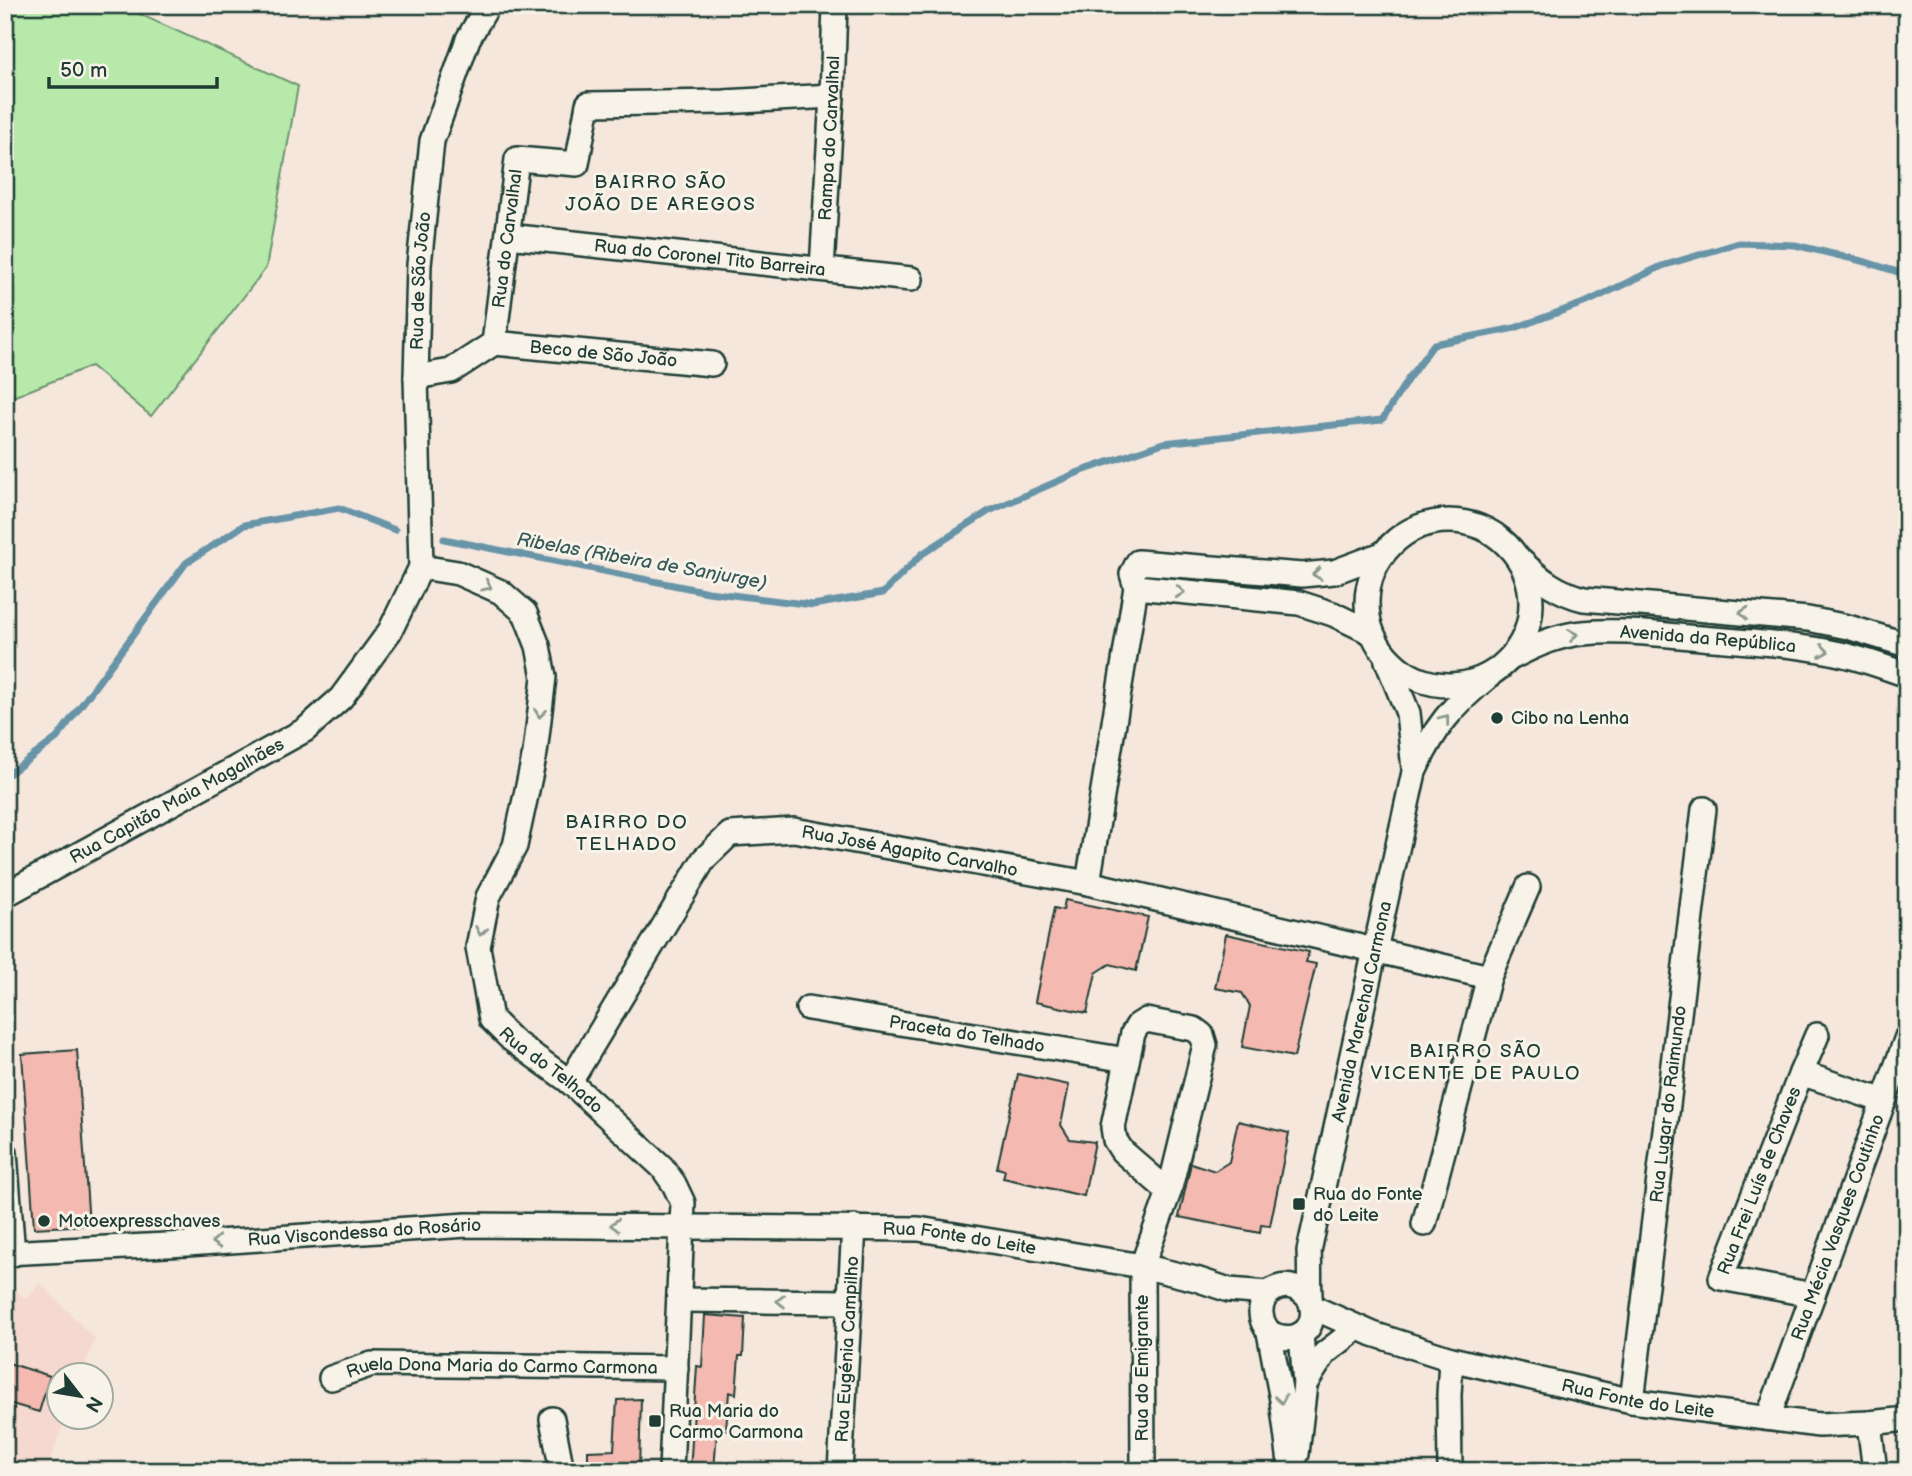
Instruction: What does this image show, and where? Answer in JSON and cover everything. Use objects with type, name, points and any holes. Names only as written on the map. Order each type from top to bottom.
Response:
[{"type":"street","name":"Rua de São João","points":[[422,567],[416,377],[419,265],[432,141],[468,39],[488,5]]},
{"type":"street","name":"Rampa do Carvalhal","points":[[822,269],[835,5]]},
{"type":"street","name":"Rua do Carvalhal","points":[[494,343],[517,159],[577,164],[588,104],[724,102],[832,96]]},
{"type":"street","name":"Rua do Coronel Tito Barreira","points":[[508,236],[911,279]]},
{"type":"street","points":[[416,377],[451,371],[494,343]]},
{"type":"street","name":"Beco de São João","points":[[494,343],[712,364]]},
{"type":"street","points":[[1088,883],[1136,587],[1132,574],[1138,562],[1302,575],[1334,572],[1382,554],[1402,536],[1426,524],[1452,520],[1478,526],[1502,539],[1519,559],[1529,584],[1531,611],[1525,637],[1510,659],[1489,676],[1462,685],[1434,685],[1408,676],[1386,658],[1371,633],[1366,606],[1370,578],[1382,554]]},
{"type":"street","name":"Avenida da República","points":[[1519,559],[1551,586],[1563,593],[1584,599],[1808,619],[1848,627],[1907,645]]},
{"type":"street","name":"Rua do Telhado","points":[[422,567],[458,573],[501,592],[526,613],[538,646],[544,677],[535,753],[515,846],[488,897],[478,947],[491,1019],[512,1040],[570,1082],[662,1167],[683,1203],[671,1471]]},
{"type":"street","name":"Rua Capitão Maia Magalhães","points":[[5,895],[305,730],[341,698],[390,631],[422,567]]},
{"type":"street","points":[[1136,587],[1299,603],[1333,614],[1371,633]]},
{"type":"street","name":"Avenida da República","points":[[1510,659],[1561,636],[1582,632],[1637,632],[1803,647],[1842,654],[1907,675]]},
{"type":"street","name":"Avenida Marechal Carmona","points":[[1386,658],[1408,713],[1414,772]]},
{"type":"street","name":"Avenida Marechal Carmona","points":[[1310,1251],[1414,772],[1442,722],[1464,697],[1489,676]]},
{"type":"street","name":"Rua Lugar do Raimundo","points":[[1632,1401],[1704,808]]},
{"type":"street","name":"Rua José Agapito Carvalho","points":[[570,1082],[704,859],[730,834],[794,830],[1088,883],[1489,976]]},
{"type":"street","points":[[1424,1224],[1489,976],[1528,887]]},
{"type":"street","name":"Praceta do Telhado","points":[[808,1008],[1127,1060]]},
{"type":"street","name":"Rua do Emigrante","points":[[1127,1060],[1133,1033],[1138,1025],[1146,1020],[1194,1029],[1202,1035],[1205,1045],[1168,1192],[1142,1266],[1143,1471]]},
{"type":"street","name":"Rua Frei Luís de Chaves","points":[[1813,1295],[1721,1278],[1816,1035]]},
{"type":"street","name":"Rua Mécia Vasques Coutinho","points":[[1768,1418],[1907,1037]]},
{"type":"street","points":[[1127,1060],[1113,1127],[1115,1140],[1122,1151],[1168,1192]]},
{"type":"street","name":"Rua Frei Luís de Chaves","points":[[1801,1073],[1884,1101]]},
{"type":"street","points":[[5,1153],[9,1253]]},
{"type":"street","name":"Rua Viscondessa do Rosário","points":[[9,1253],[467,1225],[683,1226]]},
{"type":"street","name":"Rua Fonte do Leite","points":[[683,1226],[919,1229],[1142,1266],[1229,1290]]},
{"type":"street","name":"Rua Eugénia Campilho","points":[[840,1471],[854,1227]]},
{"type":"street","points":[[1293,1471],[1265,1324],[1263,1300],[1310,1251]]},
{"type":"street","points":[[1293,1471],[1305,1384],[1310,1251]]},
{"type":"street","points":[[1229,1290],[1298,1289],[1308,1317]]},
{"type":"street","points":[[1229,1290],[1276,1337],[1293,1338],[1308,1317]]},
{"type":"street","points":[[679,1300],[850,1302]]},
{"type":"street","name":"Rua Fonte do Leite","points":[[1308,1317],[1451,1359],[1632,1401],[1819,1425],[1907,1419]]},
{"type":"street","points":[[1305,1384],[1325,1353],[1362,1333]]},
{"type":"street","points":[[1450,1471],[1451,1359]]},
{"type":"street","name":"Ruela Dona Maria do Carmo Carmona","points":[[331,1378],[372,1364],[676,1368]]},
{"type":"street","points":[[552,1419],[562,1471]]},
{"type":"street","points":[[1869,1423],[1875,1471]]},
{"type":"shaded area","points":[[5,1281],[26,1299],[40,1283],[95,1339],[87,1360],[46,1360],[46,1430],[61,1430],[46,1471],[5,1471]]},
{"type":"green space","points":[[5,5],[120,5],[298,86],[266,268],[151,416],[91,366],[5,400]]},
{"type":"building","points":[[1065,900],[1148,917],[1136,971],[1110,964],[1096,973],[1087,1013],[1035,1002],[1054,908],[1063,910]]},
{"type":"building","points":[[1226,934],[1309,952],[1306,962],[1316,964],[1294,1057],[1242,1047],[1250,1006],[1242,993],[1215,988]]},
{"type":"building","points":[[77,1050],[89,1225],[34,1228],[22,1054]]},
{"type":"building","points":[[1018,1074],[1069,1085],[1061,1125],[1070,1139],[1095,1142],[1084,1196],[1003,1178],[1005,1170],[997,1168]]},
{"type":"building","points":[[1238,1121],[1289,1133],[1270,1226],[1261,1225],[1260,1233],[1179,1217],[1191,1163],[1215,1171],[1229,1162]]},
{"type":"building","points":[[705,1315],[745,1318],[743,1356],[739,1356],[736,1394],[729,1392],[726,1430],[717,1430],[714,1471],[690,1471],[697,1366],[702,1367]]},
{"type":"building","points":[[5,1362],[46,1375],[46,1389],[39,1412],[5,1402]]},
{"type":"building","points":[[641,1399],[639,1471],[588,1471],[588,1451],[614,1450],[617,1400]]},
{"type":"waterway","name":"Ribelas (Ribeira de Sanjurge)","points":[[444,539],[708,592],[813,605],[883,593],[922,554],[989,511],[1079,472],[1163,443],[1382,420],[1434,344],[1515,328],[1589,301],[1662,266],[1739,243],[1795,245],[1907,275]]},
{"type":"waterway","name":"Ribelas (Ribeira de Sanjurge)","points":[[5,775],[57,738],[186,563],[244,525],[339,508],[395,530]]},
{"type":"place","name":"Cibo na Lenha","points":[[1497,718]]},
{"type":"place","name":"Rua do Fonte do Leite","points":[[1299,1204]]},
{"type":"place","name":"Motoexpresschaves","points":[[44,1221]]},
{"type":"place","name":"Rua Maria do Carmo Carmona","points":[[655,1421]]},
{"type":"district","name":"BAIRRO SÃO JOÃO DE AREGOS","points":[[661,192]]},
{"type":"district","name":"BAIRRO DO TELHADO","points":[[627,832]]},
{"type":"district","name":"BAIRRO SÃO VICENTE DE PAULO","points":[[1476,1061]]}]
